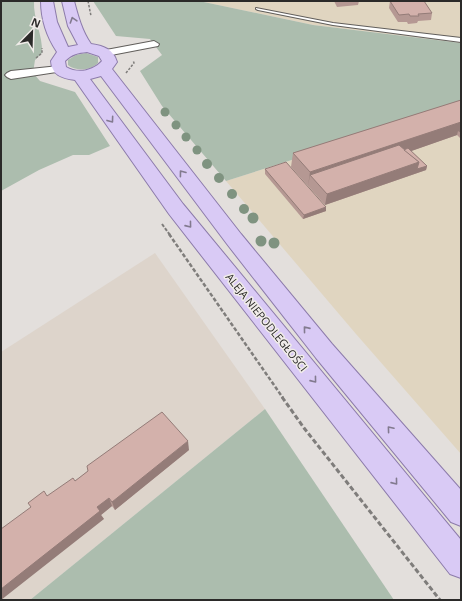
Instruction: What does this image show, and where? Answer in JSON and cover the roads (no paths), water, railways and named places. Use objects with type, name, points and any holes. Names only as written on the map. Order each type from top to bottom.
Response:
[{"type":"main road","name":"ALEJA NIEPODLEGŁOŚCI","points":[[47,1],[50,24],[65,65],[176,209],[461,563]]},
{"type":"main road","points":[[68,1],[72,20],[80,38],[87,48]]},
{"type":"main road","points":[[65,65],[87,48],[94,49],[106,61],[206,204],[324,351],[461,512]]},
{"type":"main road","points":[[65,65],[96,72],[106,61]]},
{"type":"street","points":[[106,61],[155,48]]},
{"type":"street","points":[[34,65],[65,65],[12,71],[34,65]]},
{"type":"lane","points":[[258,9],[333,24],[461,40]]}]
